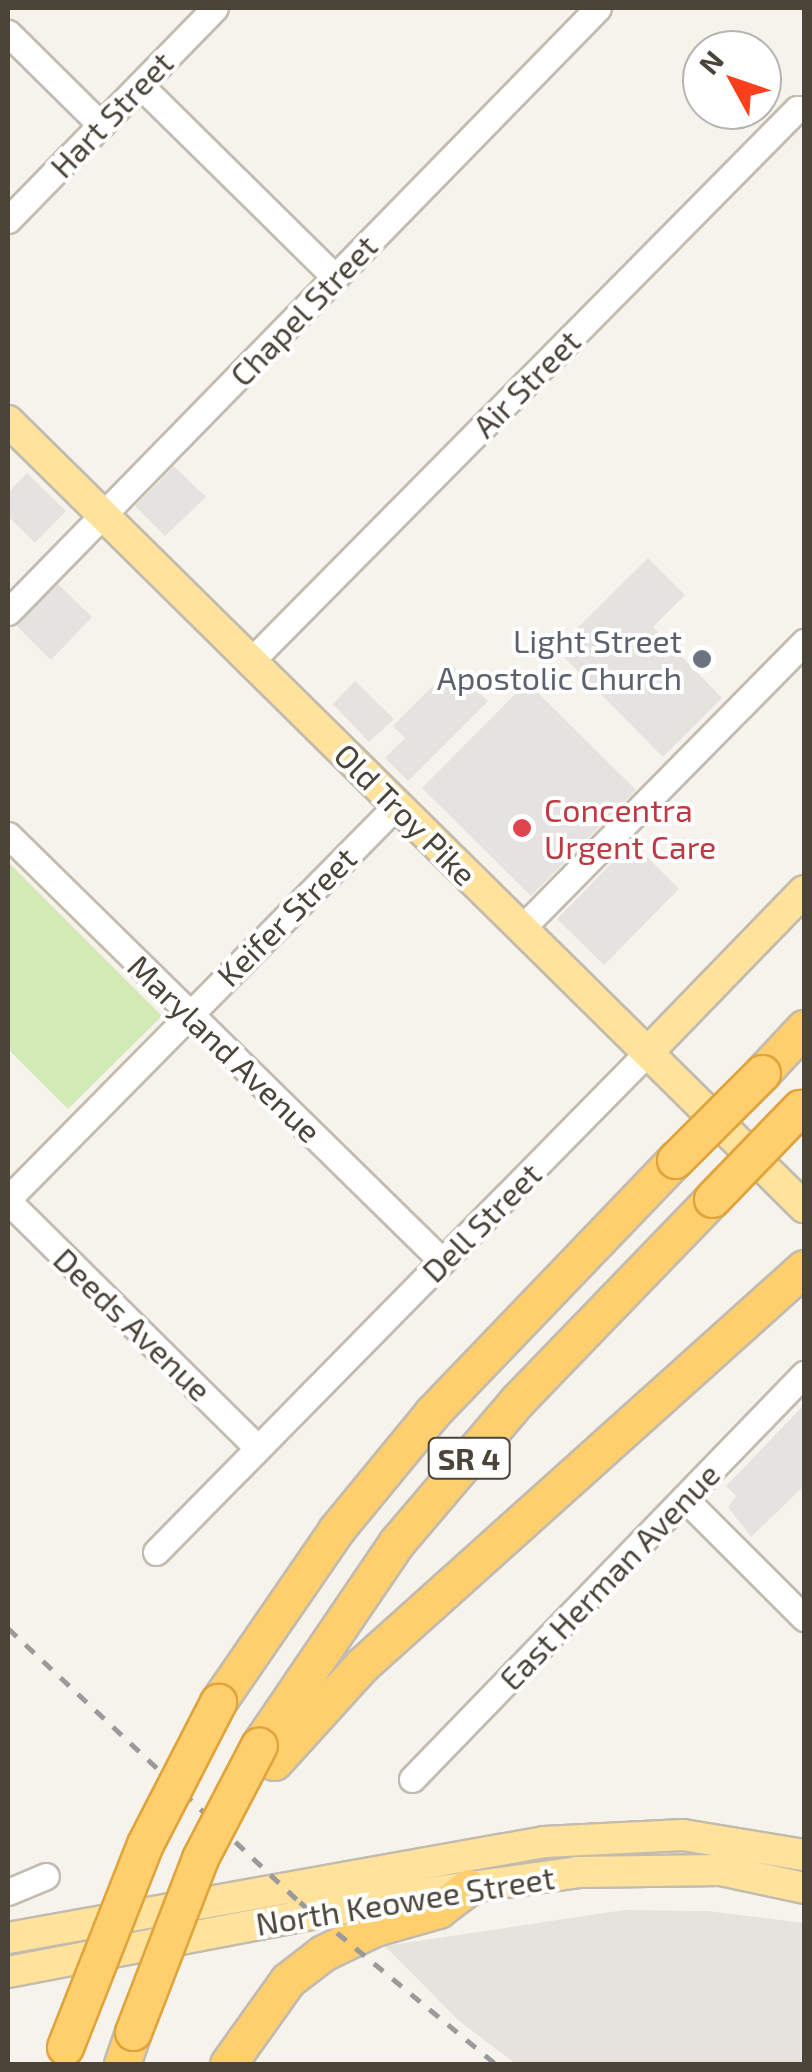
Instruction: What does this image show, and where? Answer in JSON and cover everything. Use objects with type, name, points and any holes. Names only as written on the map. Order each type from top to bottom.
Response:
[{"type":"highway","name":"SR 4","points":[[62,2056],[146,1844],[218,1702],[336,1530],[432,1414],[804,1028]]},
{"type":"highway","name":"SR 4","points":[[266,1754],[397,1542],[518,1401],[802,1106]]},
{"type":"highway","points":[[128,2048],[200,1858],[266,1754],[804,1268]]},
{"type":"highway","points":[[770,1300],[804,1283]]},
{"type":"highway","points":[[228,2064],[288,1980],[323,1953],[375,1928],[438,1910],[468,1887]]},
{"type":"main road","name":"Old Troy Pike","points":[[8,421],[804,1207]]},
{"type":"main road","name":"Dell Street","points":[[648,1052],[804,891]]},
{"type":"main road","name":"North Keowee Street","points":[[8,1938],[544,1842],[683,1835],[804,1855]]},
{"type":"main road","name":"North Keowee Street","points":[[8,1972],[468,1887],[578,1872],[721,1870],[804,1888]]},
{"type":"street","name":"Hart Street","points":[[8,220],[215,8]]},
{"type":"street","name":"Chapel Street","points":[[8,612],[598,8]]},
{"type":"street","points":[[8,33],[101,125]]},
{"type":"street","points":[[140,85],[335,277]]},
{"type":"street","name":"Air Street","points":[[251,661],[797,110],[804,109]]},
{"type":"street","points":[[522,928],[804,642]]},
{"type":"street","name":"Keifer Street","points":[[8,1200],[396,805]]},
{"type":"street","name":"Maryland Avenue","points":[[8,835],[442,1262]]},
{"type":"street","name":"Dell Street","points":[[156,1552],[648,1052]]},
{"type":"street","name":"Deeds Avenue","points":[[8,1200],[258,1448]]},
{"type":"street","name":"East Herman Avenue","points":[[412,1779],[804,1374]]},
{"type":"street","points":[[684,1498],[804,1618]]},
{"type":"street","points":[[8,1892],[46,1876]]},
{"type":"shaded area","points":[[174,466],[206,497],[165,536],[135,506]]},
{"type":"shaded area","points":[[27,473],[66,511],[35,543],[8,516],[8,493]]},
{"type":"shaded area","points":[[648,558],[685,595],[653,627],[722,698],[663,757],[556,649]]},
{"type":"shaded area","points":[[57,583],[92,617],[51,660],[16,625]]},
{"type":"shaded area","points":[[453,666],[488,701],[408,781],[385,758],[405,738],[393,726]]},
{"type":"shaded area","points":[[355,681],[394,719],[369,742],[333,704]]},
{"type":"shaded area","points":[[527,682],[636,790],[531,896],[422,788]]},
{"type":"shaded area","points":[[632,842],[679,889],[604,965],[557,919]]},
{"type":"shaded area","points":[[804,1405],[804,1486],[751,1537],[728,1507],[736,1496],[726,1486]]},
{"type":"shaded area","points":[[624,1910],[707,1911],[804,1923],[804,2064],[516,2064],[458,2020],[385,1946]]},
{"type":"green space","points":[[8,862],[162,1016],[68,1109],[8,1049]]},
{"type":"railway","points":[[8,1628],[300,1902],[496,2064]]},
{"type":"place","name":"Light Street Apostolic Church","points":[[702,659]]},
{"type":"place","name":"Concentra Urgent Care","points":[[522,828]]}]
